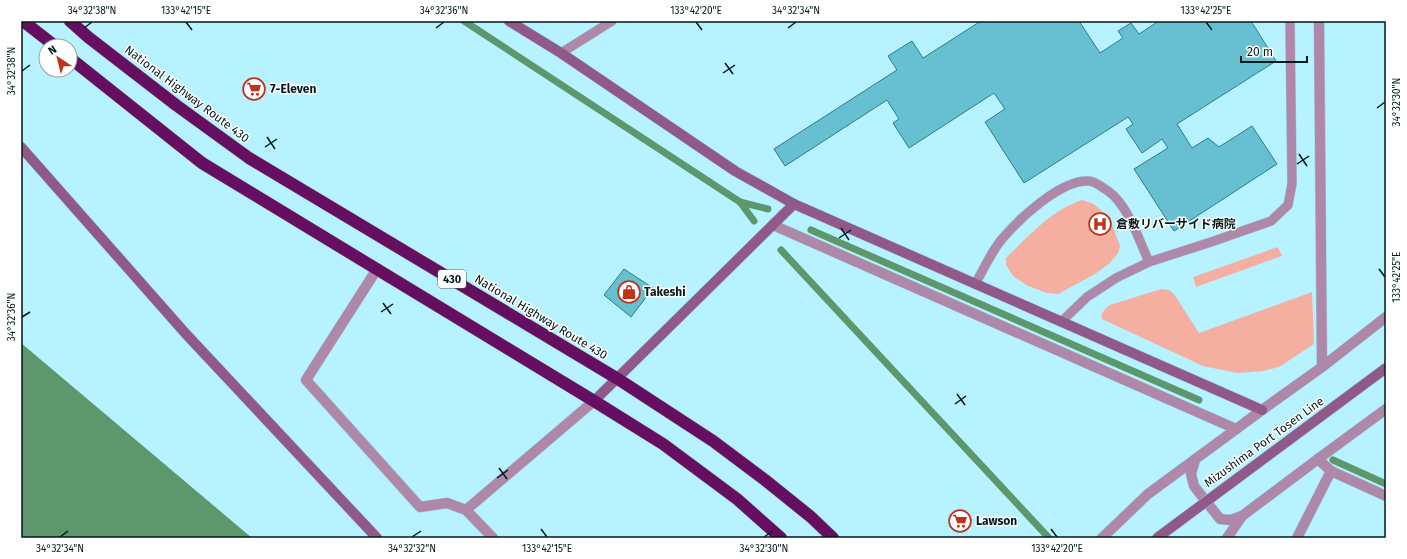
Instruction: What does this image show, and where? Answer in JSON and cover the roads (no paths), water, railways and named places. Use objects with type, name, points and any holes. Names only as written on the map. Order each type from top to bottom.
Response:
[{"type":"highway","points":[[23,21],[45,38]]},
{"type":"highway","name":"National Highway Route 430","points":[[70,21],[88,37],[176,105],[249,158],[618,379],[714,441],[805,512],[832,538]]},
{"type":"highway","name":"430","points":[[78,64],[202,163],[594,401],[669,449],[737,499],[781,538]]},
{"type":"street","points":[[509,21],[561,53],[736,171],[794,204],[1262,410]]},
{"type":"street","points":[[1319,21],[1322,366]]},
{"type":"street","points":[[21,148],[186,334],[377,538]]},
{"type":"street","points":[[466,510],[618,379],[794,204]]},
{"type":"street","points":[[773,225],[1236,429]]},
{"type":"street","points":[[377,269],[306,380],[420,507],[447,503],[466,510],[493,538]]},
{"type":"street","points":[[1102,538],[1148,494],[1196,460],[1386,317]]},
{"type":"street","name":"Mizushima Port Tosen Line","points":[[1157,538],[1386,368]]},
{"type":"street","points":[[1196,460],[1191,474],[1194,486],[1220,519],[1231,520],[1242,516],[1318,458],[1386,409]]},
{"type":"street","points":[[1318,458],[1331,471],[1386,496]]},
{"type":"street","points":[[1297,538],[1331,471]]},
{"type":"street","points":[[1227,538],[1242,516]]},
{"type":"lane","points":[[561,53],[612,21]]},
{"type":"lane","points":[[1061,322],[1087,296],[1116,278],[1149,262],[1271,221],[1288,205],[1292,184],[1290,21]]},
{"type":"lane","points":[[975,284],[1001,240],[1024,216],[1045,199],[1064,187],[1081,182],[1091,181],[1109,192],[1126,211],[1149,262]]},
{"type":"waterway","points":[[464,21],[740,202],[768,209]]},
{"type":"waterway","points":[[740,202],[754,221]]},
{"type":"waterway","points":[[811,230],[1199,400]]},
{"type":"waterway","points":[[781,250],[1049,538]]},
{"type":"waterway","points":[[1333,460],[1386,484]]},
{"type":"place","name":"7-Eleven","points":[[254,89]]},
{"type":"place","name":"倉敷リバーサイド病院","points":[[1100,224]]},
{"type":"place","name":"Takeshi","points":[[629,292]]},
{"type":"place","name":"Lawson","points":[[960,521]]}]
